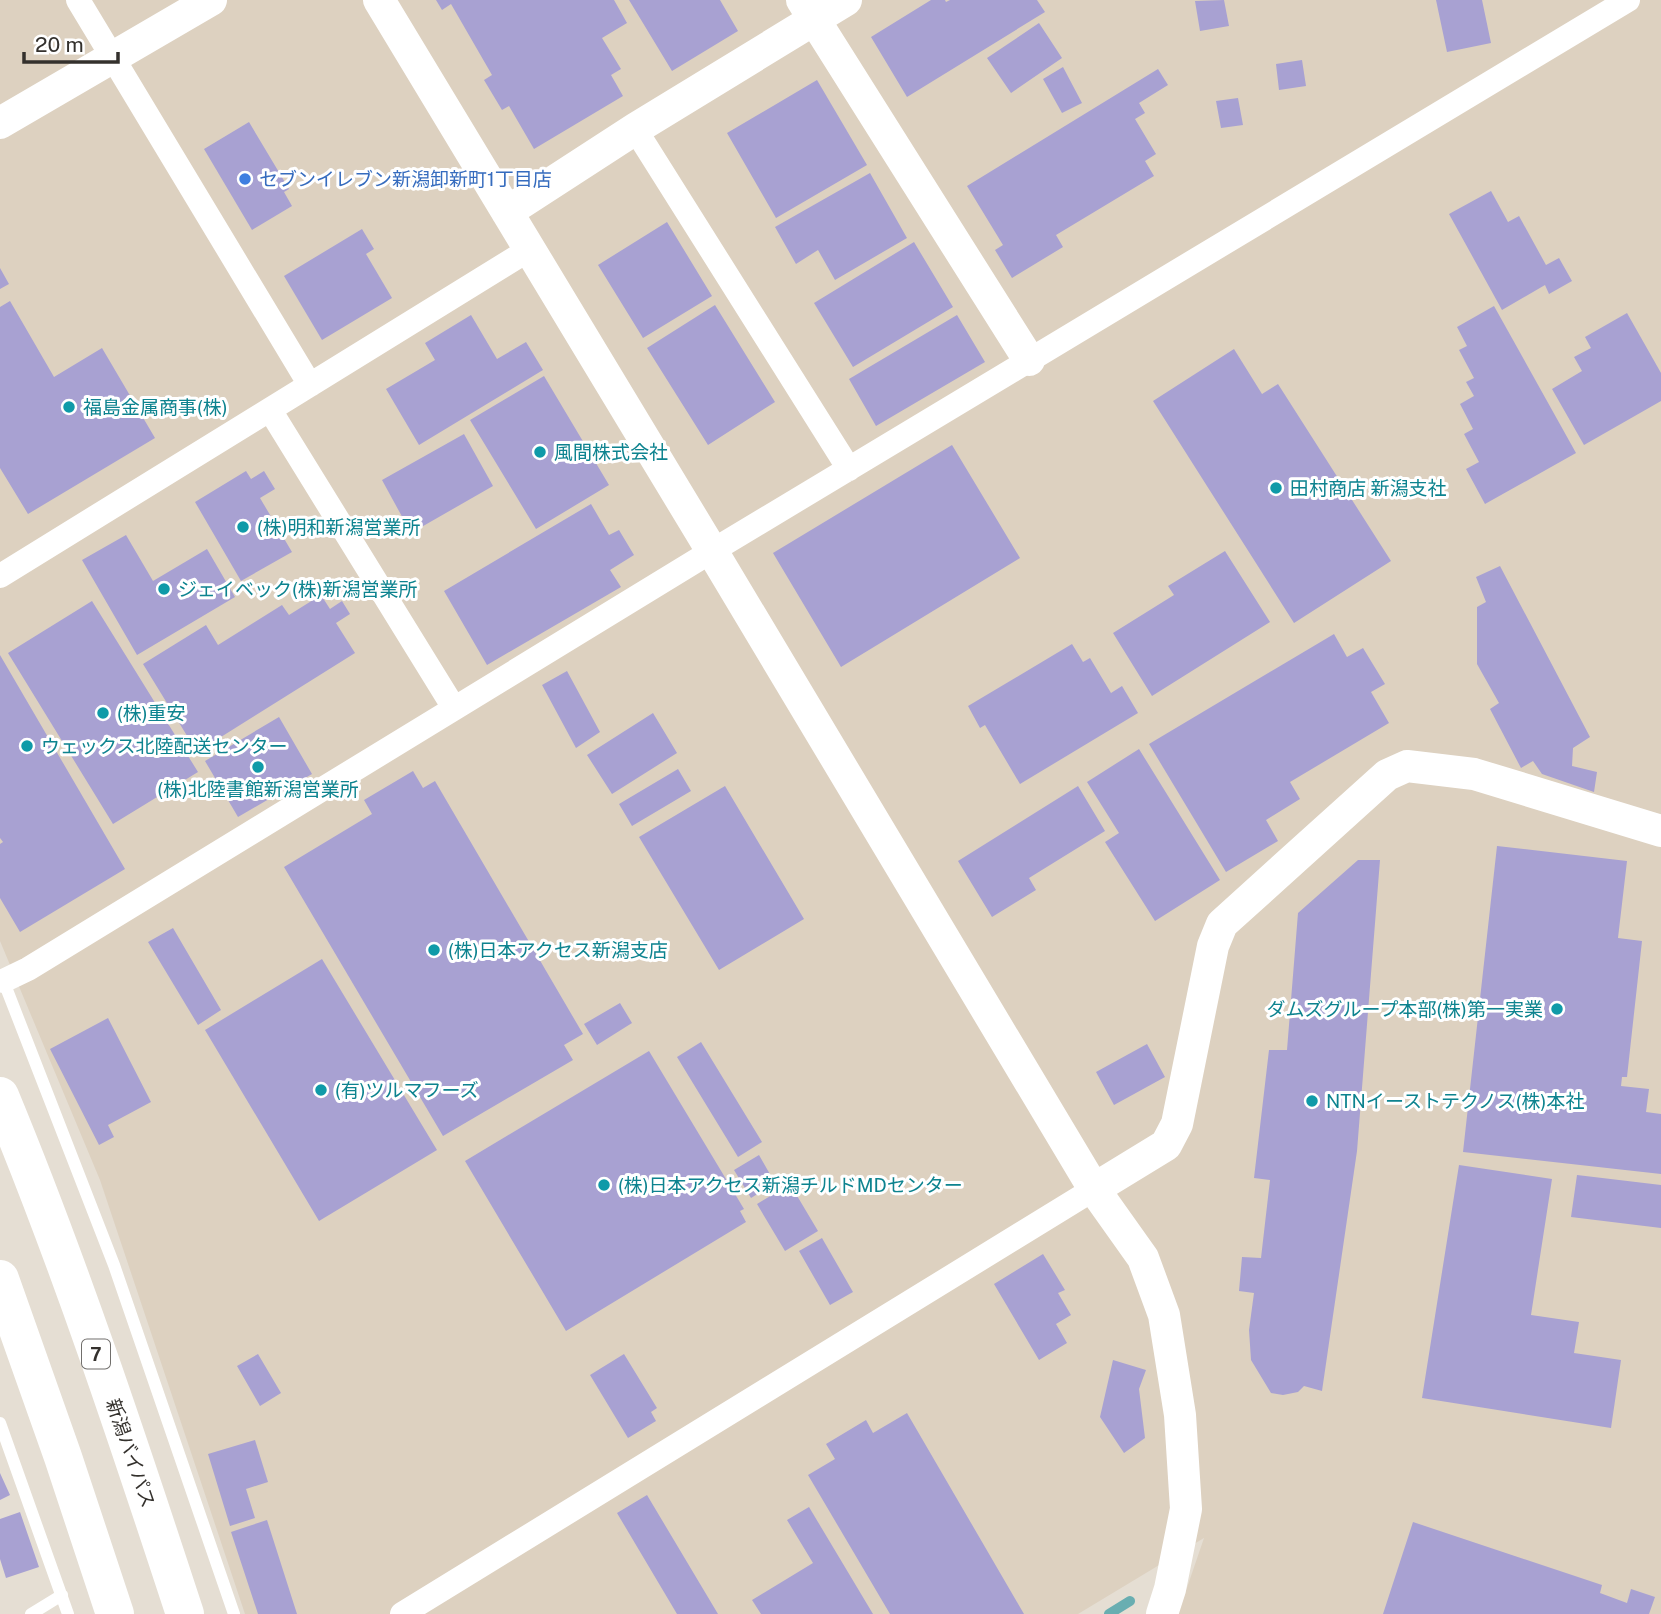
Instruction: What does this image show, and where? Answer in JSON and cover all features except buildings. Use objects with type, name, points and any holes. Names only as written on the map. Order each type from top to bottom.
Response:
[{"type":"highway","name":"新潟バイパス","points":[[0,1096],[26,1158],[128,1439],[186,1614]]},
{"type":"highway","points":[[0,1279],[59,1444],[115,1614]]},
{"type":"street","points":[[78,0],[310,385]]},
{"type":"street","points":[[0,123],[211,0]]},
{"type":"street","points":[[379,0],[1094,1189],[1143,1258],[1164,1315],[1180,1415],[1186,1509],[1162,1614]]},
{"type":"street","points":[[507,212],[635,129],[808,10],[846,0]]},
{"type":"street","points":[[2,977],[28,969],[712,551],[1628,0]]},
{"type":"street","points":[[808,10],[1029,360]]},
{"type":"street","points":[[635,129],[849,469]]},
{"type":"street","points":[[0,576],[530,249]]},
{"type":"street","points":[[270,410],[454,708]]},
{"type":"street","points":[[402,1614],[1166,1145],[1177,1124],[1213,946],[1222,924],[1387,775],[1407,766],[1474,774],[1661,831]]},
{"type":"lane","points":[[2,977],[114,1265],[234,1614]]},
{"type":"lane","points":[[0,1423],[68,1614]]},
{"type":"lane","points":[[31,1614],[62,1595]]},
{"type":"shaded area","points":[[0,0],[1661,0],[1661,1614],[1178,1614],[1204,1538],[1078,1614],[245,1614],[100,1180],[0,941]]},
{"type":"waterway","points":[[1109,1614],[1130,1601]]},
{"type":"place","name":"セブンイレブン新潟卸新町1丁目店","points":[[245,179]]},
{"type":"place","name":"福島金属商事(株)","points":[[69,407]]},
{"type":"place","name":"風間株式会社","points":[[540,452]]},
{"type":"place","name":"田村商店 新潟支社","points":[[1276,488]]},
{"type":"place","name":"(株)明和新潟営業所","points":[[243,527]]},
{"type":"place","name":"ジェイベック(株)新潟営業所","points":[[164,589]]},
{"type":"place","name":"(株)重安","points":[[103,713]]},
{"type":"place","name":"ウェックス北陸配送センター","points":[[27,746]]},
{"type":"place","name":"(株)北陸書館新潟営業所","points":[[258,767]]},
{"type":"place","name":"(株)日本アクセス新潟支店","points":[[434,950]]},
{"type":"place","name":"ダムズグループ本部(株)第一実業","points":[[1557,1009]]},
{"type":"place","name":"(有)ツルマフーズ","points":[[321,1090]]},
{"type":"place","name":"NTNイーストテクノス(株)本社","points":[[1312,1101]]},
{"type":"place","name":"(株)日本アクセス新潟チルドMDセンター","points":[[604,1185]]}]
